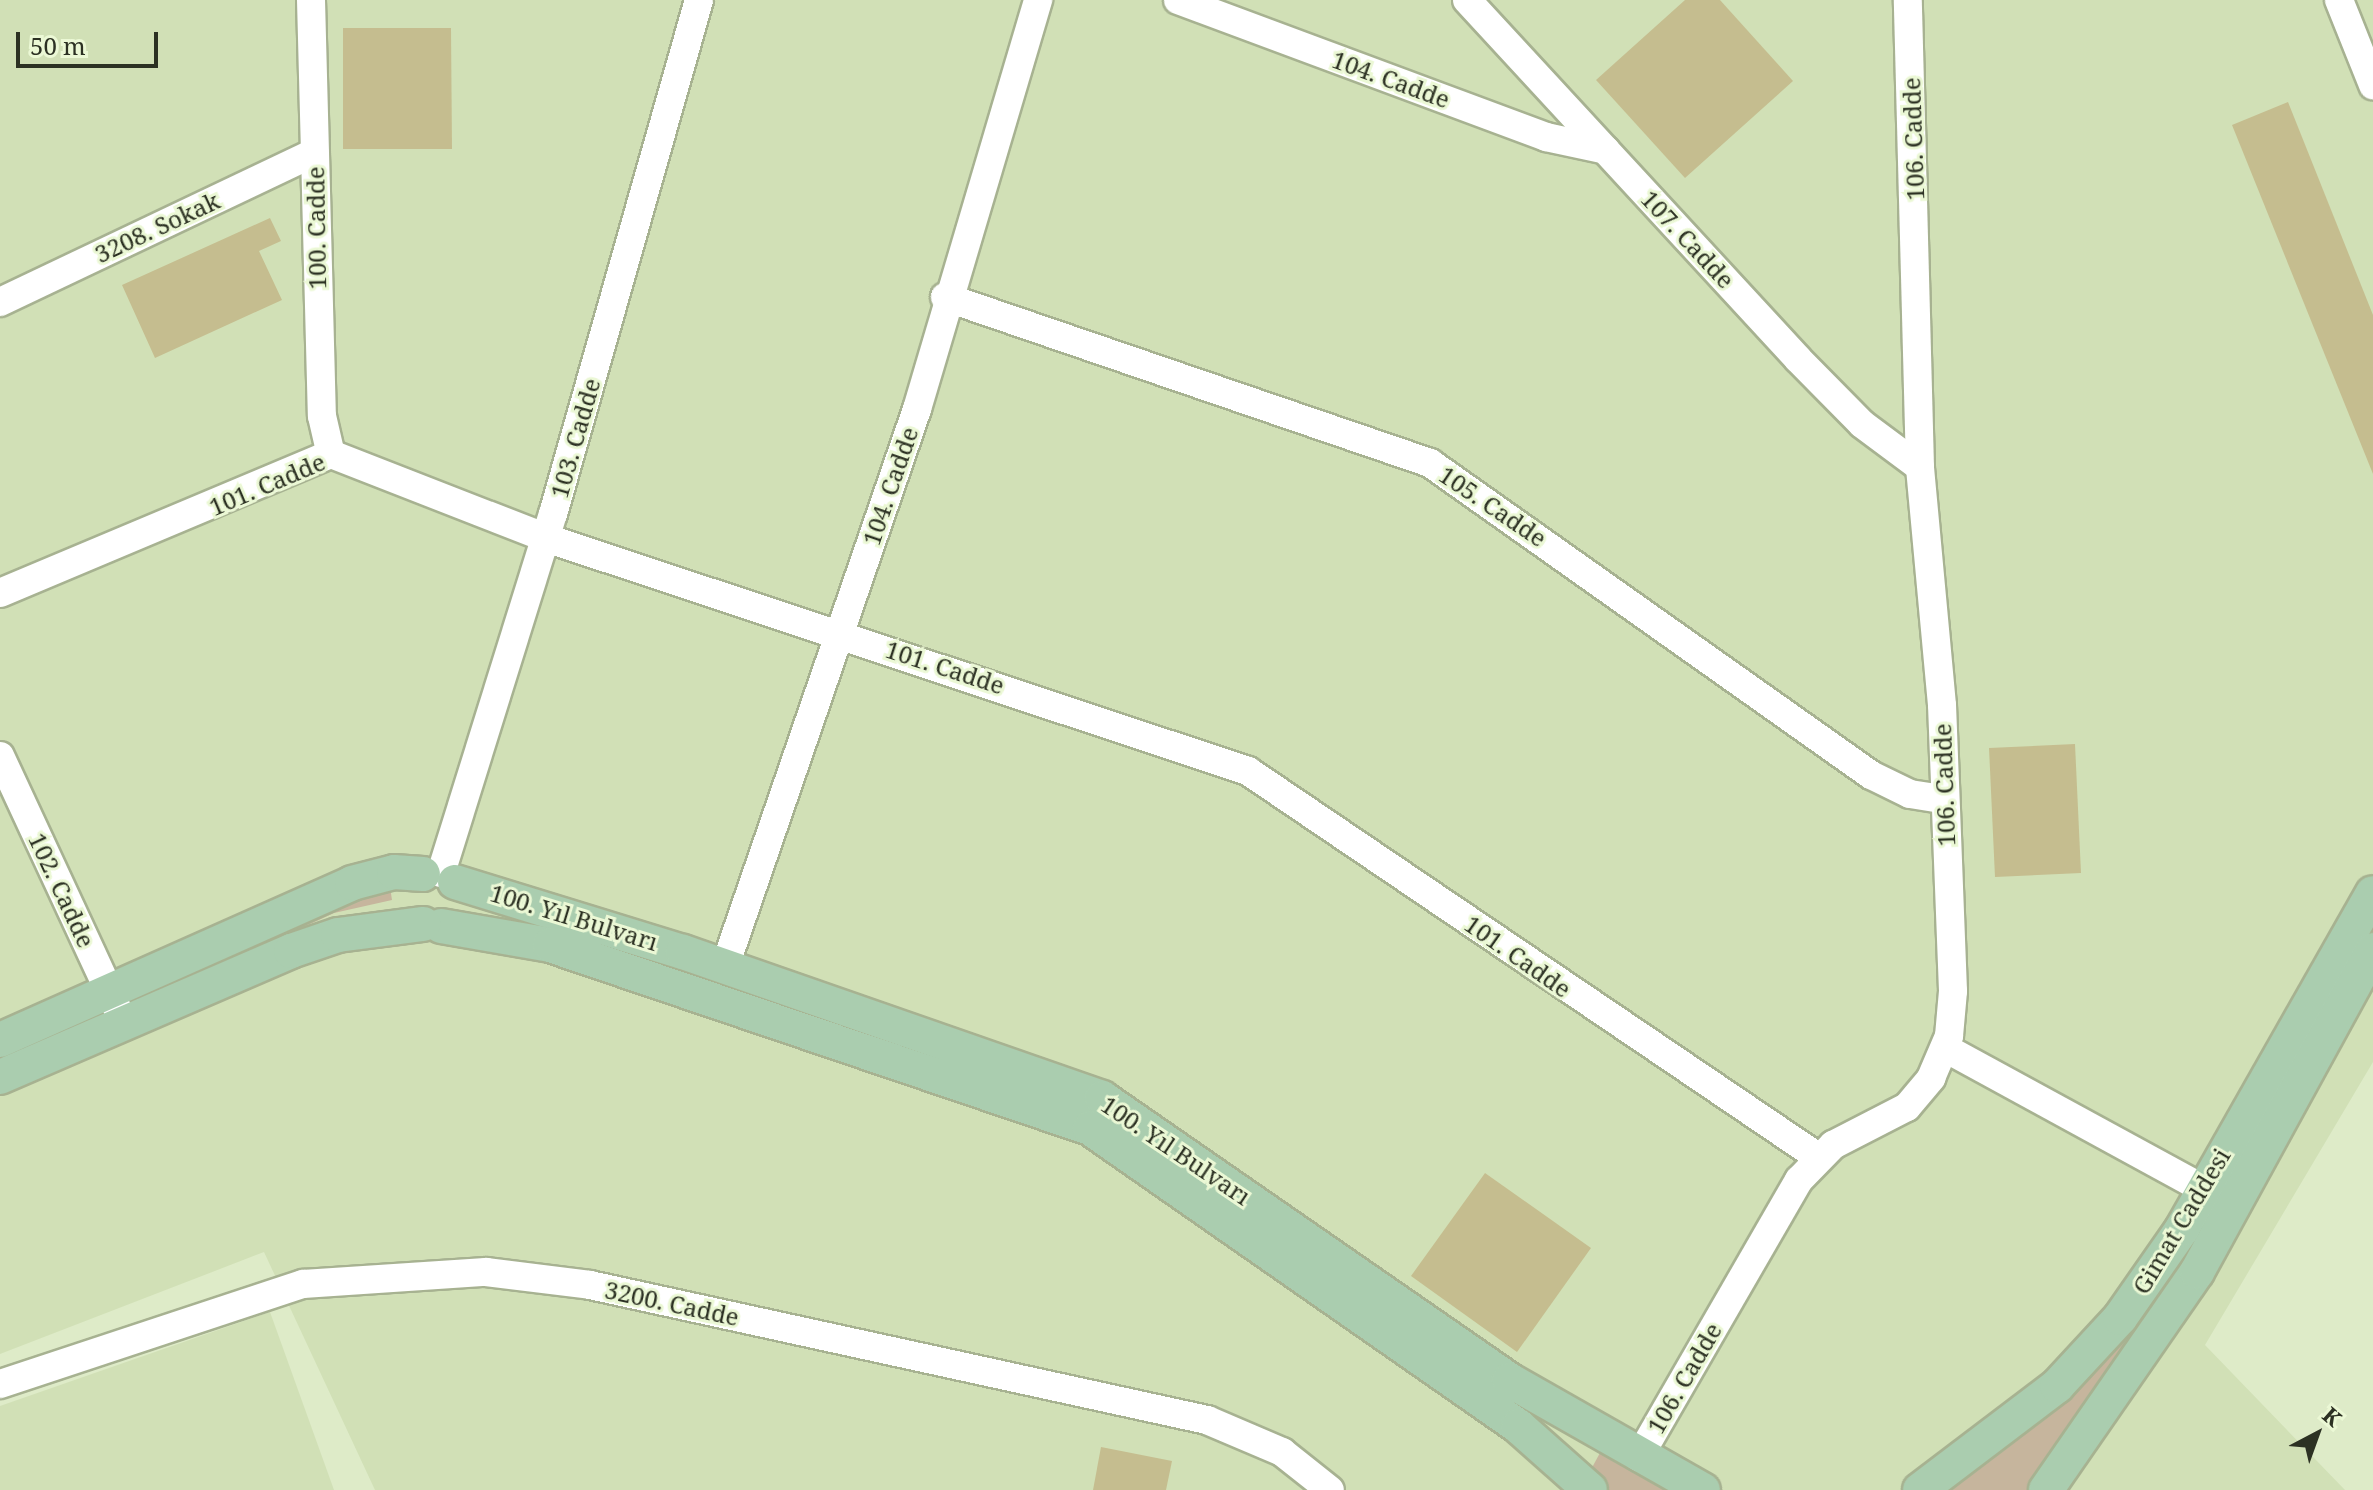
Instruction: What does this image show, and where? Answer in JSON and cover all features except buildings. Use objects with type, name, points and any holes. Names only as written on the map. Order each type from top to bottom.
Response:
[{"type":"main road","name":"100. Yıl Bulvarı","points":[[0,1077],[117,1008],[352,883],[394,872],[440,876],[725,966],[1102,1098],[1509,1380],[1639,1457],[1703,1490]]},
{"type":"main road","points":[[440,876],[460,908],[432,925],[407,904],[410,886],[440,876]]},
{"type":"main road","name":"Gimat Caddesi","points":[[1920,1490],[2086,1359],[2152,1276],[2373,893]]},
{"type":"main road","name":"100. Yıl Bulvarı","points":[[0,1040],[117,1008],[338,935],[432,925],[550,945],[1090,1128],[1518,1426],[1590,1490]]},
{"type":"main road","name":"Gimat Caddesi","points":[[2046,1490],[2197,1272],[2373,950]]},
{"type":"street","name":"100. Cadde","points":[[311,0],[322,416],[331,454]]},
{"type":"street","name":"103. Cadde","points":[[440,876],[546,538],[699,0]]},
{"type":"street","name":"104. Cadde","points":[[725,966],[917,409],[945,297],[1038,0]]},
{"type":"street","name":"104. Cadde","points":[[1178,0],[1546,137],[1606,150]]},
{"type":"street","name":"107. Cadde","points":[[1467,0],[1851,414],[1920,467]]},
{"type":"street","name":"106. Cadde","points":[[1639,1457],[1775,1215],[1818,1157],[1907,1107],[1945,1048],[1953,991],[1920,467],[1908,0]]},
{"type":"street","points":[[2339,0],[2373,85]]},
{"type":"street","name":"3208. Sokak","points":[[0,302],[314,153]]},
{"type":"street","name":"105. Cadde","points":[[945,297],[1430,463],[1871,775],[1910,794],[1943,799]]},
{"type":"street","name":"101. Cadde","points":[[0,593],[331,454],[546,538],[840,633],[1276,785],[1625,1032],[1818,1157]]},
{"type":"street","name":"102. Cadde","points":[[0,756],[117,1008]]},
{"type":"street","points":[[1945,1048],[2204,1189]]},
{"type":"street","name":"3200. Cadde","points":[[0,1384],[303,1284],[427,1271],[500,1273],[590,1285],[1207,1420],[1272,1446],[1330,1490]]},
{"type":"shaded area","points":[[0,0],[2373,0],[2373,1062],[2205,1345],[2345,1490],[375,1490],[264,1252],[0,1354]]},
{"type":"shaded area","points":[[390,887],[392,900],[334,913],[140,1003],[138,998],[340,902]]},
{"type":"shaded area","points":[[2217,1190],[2192,1259],[2031,1490],[1944,1490]]},
{"type":"shaded area","points":[[270,1312],[334,1490],[0,1490],[0,1406]]},
{"type":"shaded area","points":[[1601,1451],[1677,1490],[1604,1490],[1588,1475]]}]
